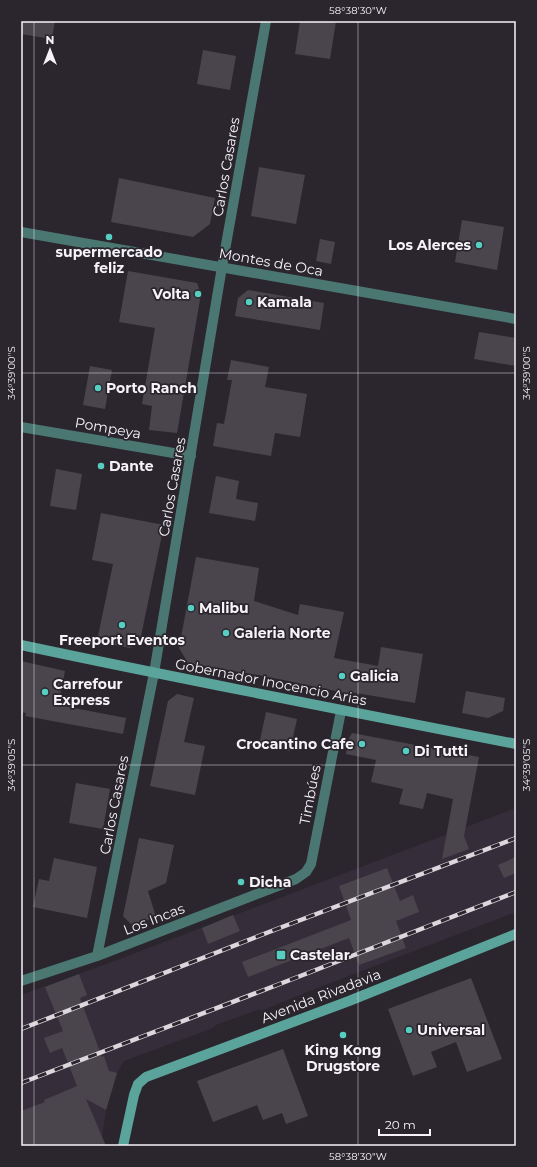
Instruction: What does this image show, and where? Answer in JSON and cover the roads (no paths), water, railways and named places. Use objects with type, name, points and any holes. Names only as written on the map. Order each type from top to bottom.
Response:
[{"type":"street","name":"Carlos Casares","points":[[97,956],[154,674],[222,267],[266,21]]},
{"type":"street","name":"Montes de Oca","points":[[21,232],[516,319]]},
{"type":"street","name":"Pompeya","points":[[21,427],[191,456]]},
{"type":"street","name":"Gobernador Inocencio Arias","points":[[21,645],[154,674],[516,744]]},
{"type":"street","name":"Timbúes","points":[[296,879],[306,872],[311,864],[341,711]]},
{"type":"street","name":"Los Incas","points":[[21,981],[97,956],[296,879]]},
{"type":"street","name":"Avenida Rivadavia","points":[[123,1146],[138,1084],[146,1077],[349,1001],[516,934]]},
{"type":"railway","points":[[21,1029],[269,932],[516,838]]},
{"type":"railway","points":[[21,1083],[516,892]]},
{"type":"place","name":"supermercado feliz","points":[[109,237]]},
{"type":"place","name":"Los Alerces","points":[[479,245]]},
{"type":"place","name":"Volta","points":[[198,294]]},
{"type":"place","name":"Kamala","points":[[249,302]]},
{"type":"place","name":"Porto Ranch","points":[[98,388]]},
{"type":"place","name":"Dante","points":[[101,466]]},
{"type":"place","name":"Malibu","points":[[191,608]]},
{"type":"place","name":"Freeport Eventos","points":[[122,625]]},
{"type":"place","name":"Galeria Norte","points":[[226,633]]},
{"type":"place","name":"Galicia","points":[[342,676]]},
{"type":"place","name":"Carrefour Express","points":[[45,692]]},
{"type":"place","name":"Crocantino Cafe","points":[[362,744]]},
{"type":"place","name":"Di Tutti","points":[[406,751]]},
{"type":"place","name":"Dicha","points":[[241,882]]},
{"type":"place","name":"Castelar","points":[[281,955]]},
{"type":"place","name":"Universal","points":[[409,1030]]},
{"type":"place","name":"King Kong Drugstore","points":[[343,1035]]}]
